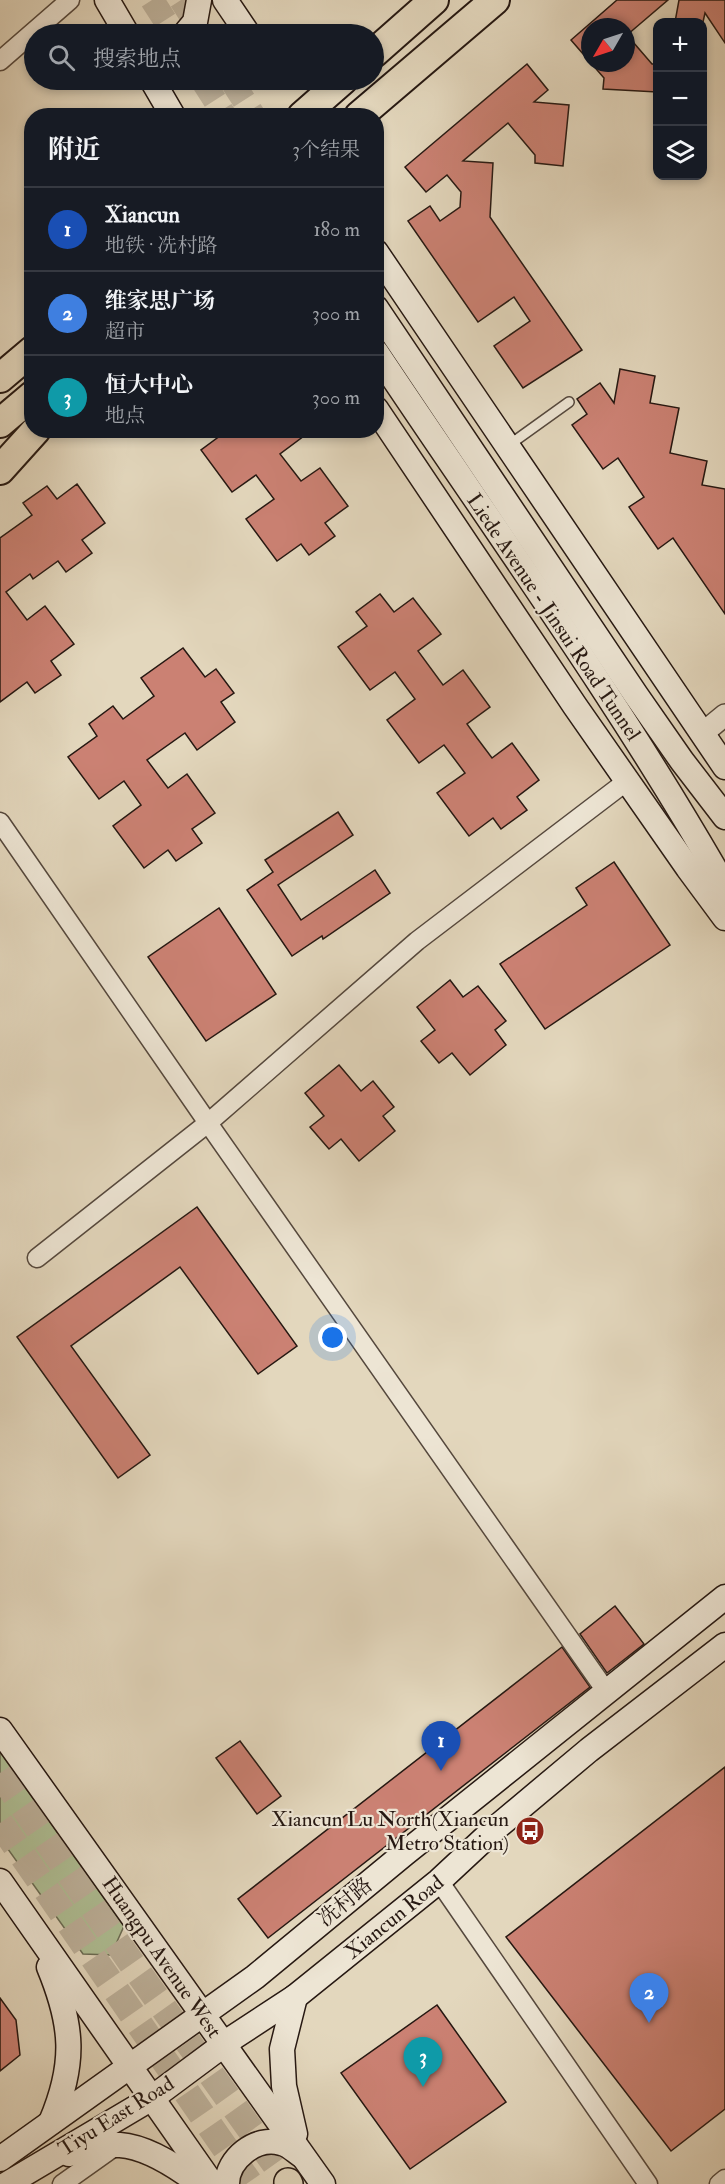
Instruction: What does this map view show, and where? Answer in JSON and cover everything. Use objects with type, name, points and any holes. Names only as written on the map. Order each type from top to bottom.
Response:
[{"type":"highway","points":[[384,38],[434,0]]},
{"type":"highway","points":[[368,108],[495,0]]},
{"type":"highway","points":[[311,108],[332,90]]},
{"type":"highway","points":[[0,361],[24,353]]},
{"type":"highway","points":[[0,378],[24,357]]},
{"type":"highway","points":[[0,423],[24,403]]},
{"type":"highway","points":[[0,470],[29,438]]},
{"type":"main road","points":[[193,24],[199,0]]},
{"type":"main road","points":[[225,0],[241,24]]},
{"type":"main road","points":[[158,90],[168,108]]},
{"type":"main road","points":[[385,274],[507,447],[725,767]]},
{"type":"main road","name":"Liede Avenue - Jinsui Road Tunnel","points":[[384,320],[648,712],[725,817]]},
{"type":"main road","name":"Liede Avenue - Jinsui Road Tunnel","points":[[384,364],[636,738],[683,812],[725,887]]},
{"type":"main road","points":[[384,421],[627,781],[725,918]]},
{"type":"main road","name":"冼村路","points":[[130,2067],[255,1977],[404,1854],[725,1597]]},
{"type":"main road","name":"Xiancun Road","points":[[224,2044],[295,1997],[439,1881],[497,1827],[572,1763],[725,1645]]},
{"type":"main road","name":"Huangpu Avenue West","points":[[0,1730],[323,2184]]},
{"type":"main road","points":[[0,1881],[212,2184]]},
{"type":"main road","points":[[33,1928],[59,1993],[67,2022],[68,2063],[63,2094],[51,2122]]},
{"type":"main road","points":[[295,1997],[282,2049],[284,2086],[292,2126],[303,2156]]},
{"type":"main road","name":"Tiyu East Road","points":[[16,2178],[152,2098],[224,2044]]},
{"type":"main road","name":"Tiyu East Road","points":[[0,2159],[130,2067]]},
{"type":"main road","points":[[227,2184],[227,2177],[233,2164],[245,2151],[257,2144],[273,2141],[284,2143],[303,2156]]},
{"type":"main road","points":[[16,2178],[84,2149],[117,2145],[126,2146],[167,2162],[200,2184]]},
{"type":"street","points":[[42,24],[70,0]]},
{"type":"street","points":[[0,61],[24,40]]},
{"type":"street","points":[[703,733],[725,715]]},
{"type":"street","points":[[37,1258],[208,1123],[417,940],[627,781]]},
{"type":"street","points":[[0,822],[606,1691]]},
{"type":"street","points":[[439,1881],[648,2184]]},
{"type":"street","points":[[62,2184],[117,2145]]},
{"type":"street","points":[[719,2184],[725,2179]]},
{"type":"lane","points":[[507,447],[569,402]]},
{"type":"green space","points":[[0,1752],[124,1926],[111,1955],[83,1954],[0,1838]]},
{"type":"building","points":[[617,0],[668,0],[635,28],[635,18],[596,18]]},
{"type":"building","points":[[679,0],[725,0],[725,43],[705,13],[704,18],[676,18]]},
{"type":"building","points":[[581,31],[581,52],[571,40]]},
{"type":"building","points":[[635,44],[653,64],[653,92],[603,89],[604,78],[599,72],[635,72]]},
{"type":"building","points":[[527,64],[548,90],[534,102],[569,105],[563,166],[535,163],[535,155],[508,123],[463,161],[493,163],[490,217],[582,350],[523,388],[494,346],[530,321],[514,297],[478,322],[408,221],[430,206],[440,221],[460,207],[461,192],[447,175],[426,192],[405,167]]},
{"type":"building","points":[[620,369],[655,376],[650,403],[679,408],[670,453],[707,461],[702,485],[725,489],[725,614],[673,538],[658,549],[629,507],[644,497],[618,458],[603,469],[572,425],[587,414],[577,399],[600,383],[614,403]]},
{"type":"building","points":[[217,438],[301,438],[280,454],[301,481],[320,468],[348,506],[325,523],[335,536],[309,555],[301,544],[277,561],[246,519],[274,499],[256,475],[232,492],[201,450]]},
{"type":"building","points":[[77,484],[105,523],[82,540],[92,553],[66,572],[58,561],[33,579],[30,574],[6,592],[27,620],[45,606],[74,644],[51,661],[61,675],[35,693],[27,682],[0,702],[0,538],[32,515],[23,503],[47,486],[57,499]]},
{"type":"building","points":[[380,594],[394,612],[413,598],[441,634],[418,651],[443,685],[463,670],[490,707],[467,724],[492,758],[512,743],[539,780],[517,797],[527,810],[501,829],[493,818],[469,836],[437,793],[465,773],[444,745],[419,763],[387,720],[415,699],[395,672],[370,690],[338,647],[367,626],[356,612]]},
{"type":"building","points":[[183,648],[205,677],[216,669],[234,693],[221,702],[235,722],[197,750],[185,733],[147,760],[168,788],[187,774],[215,813],[192,829],[202,843],[176,861],[168,850],[144,868],[113,826],[141,805],[124,781],[99,799],[68,757],[97,736],[89,724],[113,706],[123,719],[154,696],[141,678]]},
{"type":"building","points":[[338,812],[353,835],[278,885],[301,920],[375,870],[390,893],[323,939],[322,936],[292,956],[247,890],[273,872],[265,860]]},
{"type":"building","points":[[614,862],[670,945],[545,1029],[500,964],[587,905],[576,888]]},
{"type":"building","points":[[219,908],[276,994],[206,1041],[148,957]]},
{"type":"building","points":[[450,980],[463,997],[478,986],[506,1021],[495,1030],[506,1045],[470,1075],[452,1053],[439,1063],[421,1041],[435,1030],[417,1007]]},
{"type":"building","points":[[339,1065],[361,1091],[373,1081],[394,1107],[383,1116],[395,1131],[359,1161],[341,1139],[329,1149],[310,1127],[324,1116],[305,1093]]},
{"type":"building","points":[[197,1207],[297,1346],[258,1374],[180,1267],[71,1346],[150,1455],[118,1478],[17,1337]]},
{"type":"building","points":[[615,1606],[644,1644],[607,1673],[580,1634]]},
{"type":"building","points":[[562,1647],[590,1687],[268,1938],[238,1899]]},
{"type":"building","points":[[240,1741],[281,1796],[257,1814],[216,1758]]},
{"type":"building","points":[[725,1767],[725,2109],[671,2151],[506,1937]]},
{"type":"building","points":[[0,1998],[16,2020],[20,2055],[0,2071]]},
{"type":"building","points":[[437,2005],[506,2102],[410,2169],[341,2073]]},
{"type":"tunnel","points":[[152,0],[168,24]]},
{"type":"tunnel","points":[[181,0],[197,24]]},
{"type":"tunnel","points":[[208,90],[220,108]]},
{"type":"tunnel","points":[[237,90],[249,108]]},
{"type":"tunnel","points":[[0,1773],[135,1968],[288,2182]]},
{"type":"tunnel","points":[[0,1823],[250,2184]]},
{"type":"place","name":"Xiancun","points":[[441,1771]]},
{"type":"place","name":"Xiancun Lu North(Xiancun Metro Station)","points":[[530,1831]]},
{"type":"place","name":"维家思广场","points":[[649,2023]]},
{"type":"place","name":"恒大中心","points":[[423,2087]]}]
